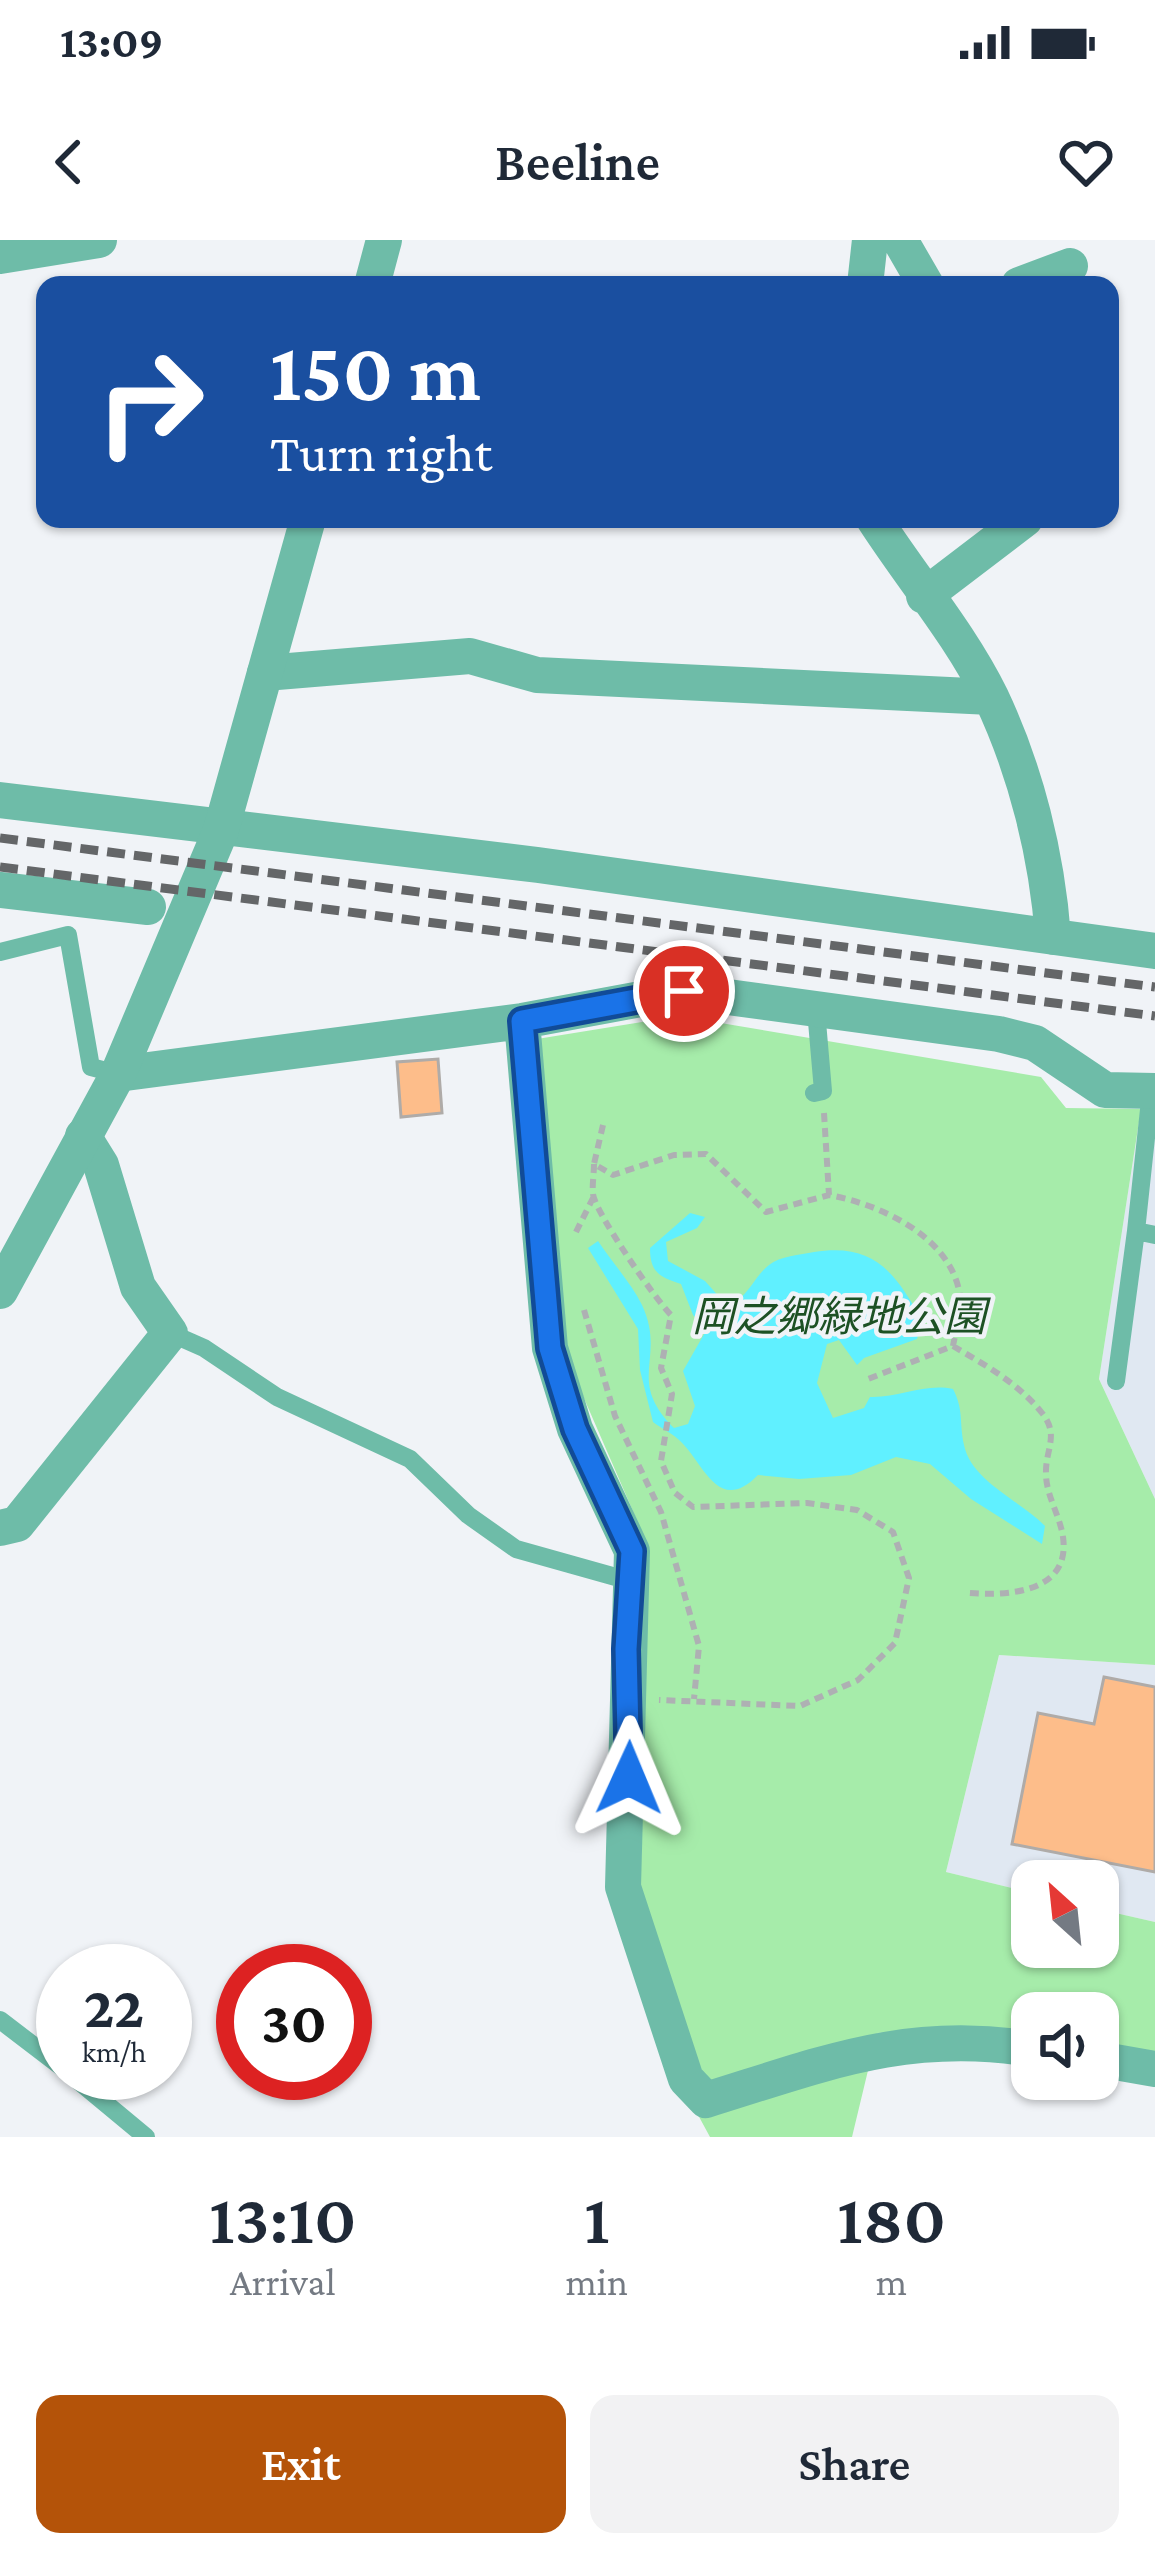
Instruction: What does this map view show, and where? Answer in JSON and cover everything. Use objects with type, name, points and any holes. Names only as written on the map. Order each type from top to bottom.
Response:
[{"type":"street","points":[[0,256],[99,240]]},
{"type":"street","points":[[374,276],[384,240]]},
{"type":"street","points":[[866,276],[870,240]]},
{"type":"street","points":[[900,240],[921,276]]},
{"type":"street","points":[[1043,276],[1070,266]]},
{"type":"street","points":[[0,1291],[118,1074],[221,830],[306,528]]},
{"type":"street","points":[[880,528],[991,697],[1030,803],[1049,889],[1053,937]]},
{"type":"street","points":[[924,596],[1013,528]]},
{"type":"street","points":[[265,674],[470,656],[537,674],[991,697]]},
{"type":"street","points":[[0,800],[538,865],[1155,951]]},
{"type":"street","points":[[0,890],[148,907]]},
{"type":"street","points":[[118,1074],[522,1021],[684,991],[999,1034],[1035,1043],[1105,1090],[1153,1091]]},
{"type":"street","points":[[522,1021],[550,1348],[575,1429],[632,1551],[623,1887],[686,2079],[706,2100],[883,2046],[973,2039],[1011,2045]]},
{"type":"street","points":[[0,1528],[17,1523],[170,1333],[138,1287],[101,1165],[82,1136]]},
{"type":"street","points":[[1119,2063],[1155,2069]]},
{"type":"lane","points":[[0,952],[68,935],[91,1067],[118,1074]]},
{"type":"lane","points":[[816,1010],[819,1092]]},
{"type":"lane","points":[[1116,1381],[1145,1233],[1153,1091]]},
{"type":"lane","points":[[170,1333],[204,1348],[277,1397],[410,1459],[468,1515],[516,1549],[630,1582]]},
{"type":"lane","points":[[0,2020],[36,2048]]},
{"type":"lane","points":[[101,2100],[146,2137]]},
{"type":"path","points":[[819,1092],[829,1195]]},
{"type":"path","points":[[573,1238],[592,1198],[603,1125]]},
{"type":"path","points":[[594,1165],[614,1175],[674,1155],[706,1154],[766,1212],[829,1195],[871,1203],[948,1258],[961,1295],[953,1346]]},
{"type":"path","points":[[592,1198],[627,1249],[646,1290],[671,1315],[661,1368],[672,1394],[661,1461],[675,1493],[693,1507],[807,1503],[857,1510],[893,1532],[909,1578],[895,1643],[858,1680],[800,1706],[694,1699],[630,1701]]},
{"type":"path","points":[[581,1300],[615,1416],[661,1512],[699,1646],[694,1699]]},
{"type":"path","points":[[868,1379],[953,1346]]},
{"type":"path","points":[[953,1346],[1007,1379],[1045,1415],[1053,1437],[1046,1474],[1063,1539],[1062,1560],[1038,1587],[1013,1597],[969,1593]]},
{"type":"shaded area","points":[[1141,1109],[1155,1110],[1155,1499],[1099,1379]]},
{"type":"shaded area","points":[[999,1655],[1155,1665],[1155,1922],[1119,1914],[1119,1860],[1011,1860],[1011,1888],[946,1872]]},
{"type":"green space","name":"岡之郷緑地公園","points":[[679,1016],[1041,1077],[1066,1108],[1141,1109],[1099,1379],[1155,1499],[1155,1665],[999,1655],[946,1872],[1011,1888],[1011,1968],[1119,1968],[1119,1914],[1155,1922],[1155,2054],[1119,2048],[1119,1992],[1011,1992],[1011,2031],[989,2027],[877,2033],[852,2137],[710,2137],[691,2102],[640,1901],[649,1548],[560,1343],[537,1039]]},
{"type":"water","points":[[690,1213],[705,1217],[697,1228],[666,1242],[668,1261],[705,1281],[722,1300],[738,1300],[764,1269],[784,1258],[835,1250],[880,1264],[902,1287],[922,1320],[917,1339],[864,1358],[857,1365],[839,1340],[827,1344],[817,1383],[833,1418],[864,1408],[870,1397],[953,1389],[969,1458],[986,1480],[1045,1526],[1042,1544],[971,1499],[930,1464],[896,1457],[851,1475],[799,1479],[758,1475],[732,1490],[712,1481],[678,1439],[653,1422],[640,1370],[638,1329],[588,1248],[598,1241],[638,1297],[649,1324],[652,1396],[674,1428],[688,1424],[695,1406],[683,1371],[707,1329],[693,1315],[681,1284],[654,1268],[650,1248]]},
{"type":"building","points":[[438,1059],[442,1113],[401,1117],[397,1062]]},
{"type":"building","points":[[1104,1677],[1155,1687],[1155,1872],[1119,1865],[1119,1860],[1094,1860],[1012,1844],[1038,1713],[1094,1724]]},
{"type":"railway","points":[[0,838],[1155,987]]},
{"type":"railway","points":[[0,867],[1155,1016]]},
{"type":"route","points":[[629,1778],[626,1649],[632,1551],[575,1429],[550,1348],[522,1021],[684,991]]}]
